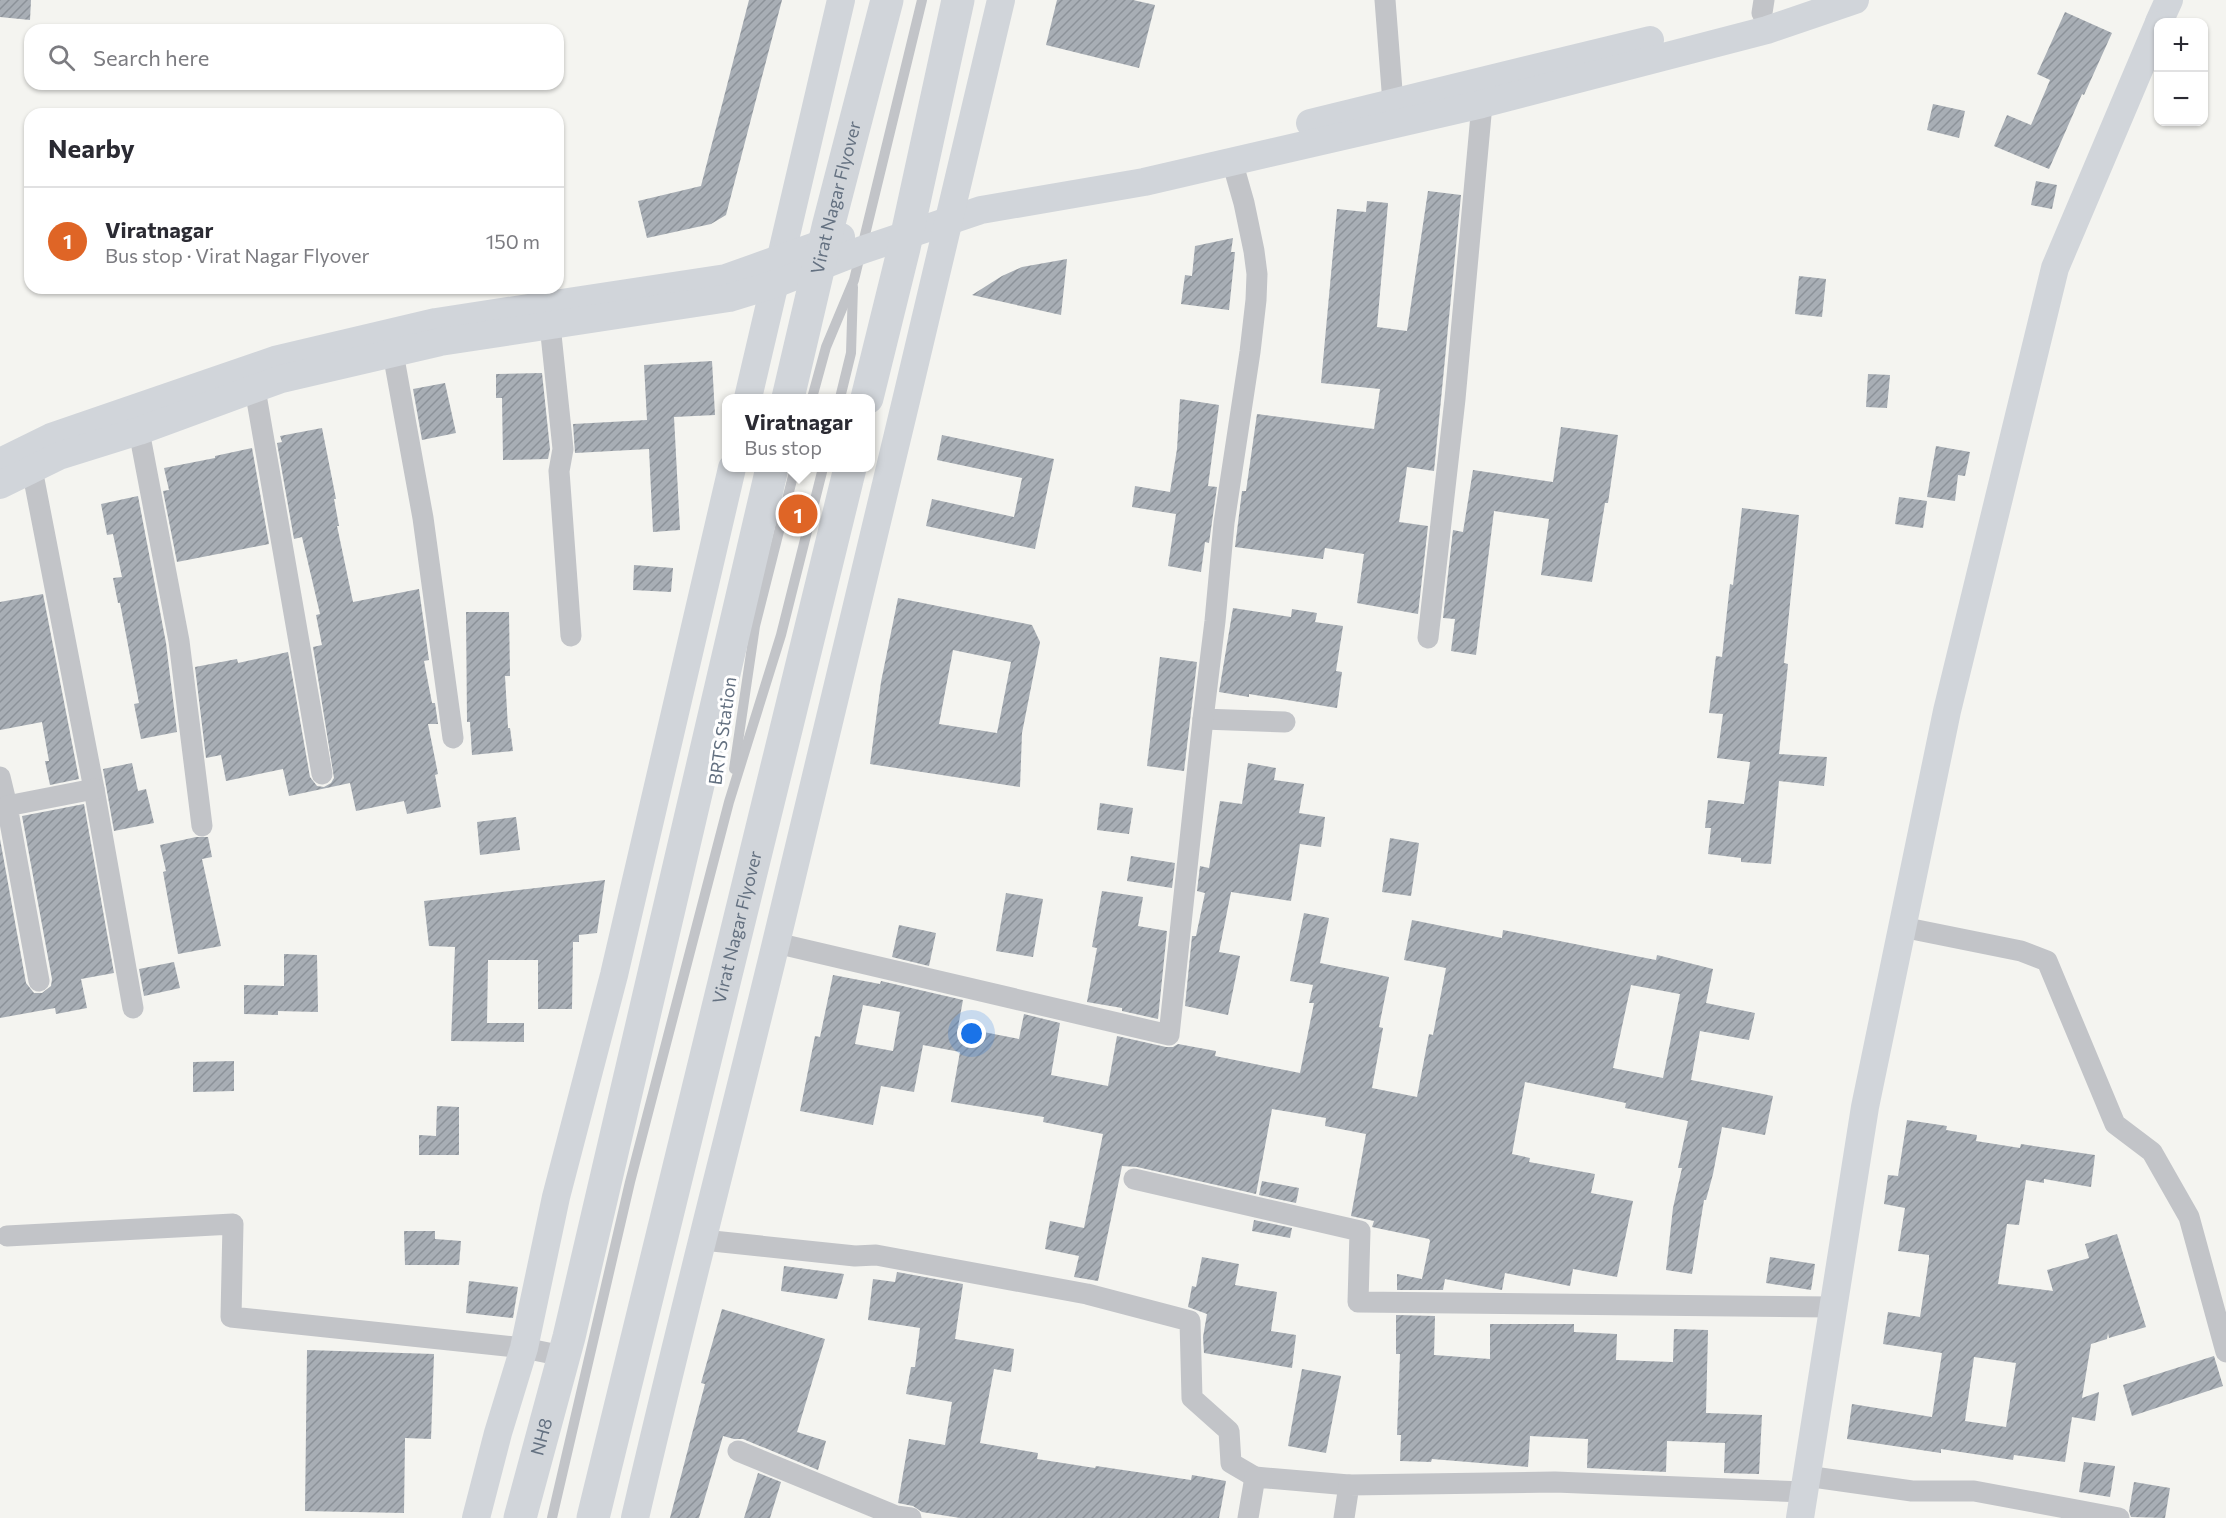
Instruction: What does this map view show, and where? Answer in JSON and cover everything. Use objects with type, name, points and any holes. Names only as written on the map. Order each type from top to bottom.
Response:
[{"type":"main road","name":"Virat Nagar Flyover","points":[[789,394],[828,227],[887,0]]},
{"type":"main road","points":[[868,394],[904,248],[957,0]]},
{"type":"main road","points":[[566,1347],[771,472]]},
{"type":"main road","name":"Virat Nagar Flyover","points":[[626,1389],[849,472]]},
{"type":"main road","name":"NH8","points":[[520,1518],[566,1347]]},
{"type":"main road","points":[[593,1518],[626,1389]]},
{"type":"street","points":[[749,394],[841,0]]},
{"type":"street","points":[[635,1518],[665,1388],[776,944],[1000,0]]},
{"type":"street","points":[[1385,0],[1393,103]]},
{"type":"street","points":[[0,485],[58,456],[281,380],[440,342],[729,298],[778,272],[865,239],[952,210],[978,193],[1140,165],[1393,103],[1763,6],[1800,0]]},
{"type":"street","points":[[952,210],[981,210],[1144,182],[1482,104],[1767,30],[1855,0]]},
{"type":"street","points":[[2162,18],[2169,0]]},
{"type":"street","points":[[1803,1496],[1865,1107],[1947,711],[2055,268],[2154,36]]},
{"type":"street","points":[[1428,638],[1455,399],[1482,104]]},
{"type":"street","points":[[776,944],[1169,1035],[1224,523],[1256,300],[1257,274],[1254,251],[1232,161]]},
{"type":"street","points":[[0,462],[51,437],[275,360],[436,322],[778,272]]},
{"type":"street","points":[[550,325],[562,448],[559,471],[571,636]]},
{"type":"street","points":[[393,354],[423,518],[453,738]]},
{"type":"street","points":[[255,389],[322,774]]},
{"type":"street","points":[[139,430],[179,641],[202,826]]},
{"type":"street","points":[[32,469],[94,789],[133,1008]]},
{"type":"street","points":[[476,1518],[498,1433],[524,1348],[556,1197],[616,963],[731,472]]},
{"type":"street","points":[[1203,719],[1285,722]]},
{"type":"street","points":[[0,777],[3,806],[39,981]]},
{"type":"street","points":[[3,806],[94,789]]},
{"type":"street","points":[[1902,927],[2021,951],[2047,960],[2115,1124],[2152,1152],[2189,1217],[2226,1352]]},
{"type":"street","points":[[1134,1179],[1360,1231],[1358,1302],[1833,1307]]},
{"type":"street","points":[[7,1236],[233,1224],[231,1317],[524,1348],[566,1347]]},
{"type":"street","points":[[703,1240],[855,1256],[876,1255],[1087,1294],[1190,1321],[1192,1398],[1229,1431],[1231,1463],[1255,1477],[1349,1485],[1555,1482],[1803,1496],[1912,1491],[1974,1491],[2119,1518]]},
{"type":"street","points":[[626,1389],[665,1388]]},
{"type":"street","points":[[738,1451],[896,1516],[911,1518]]},
{"type":"street","points":[[1248,1518],[1255,1477]]},
{"type":"street","points":[[1344,1518],[1349,1485]]},
{"type":"lane","points":[[813,394],[826,347],[854,280],[922,0]]},
{"type":"lane","points":[[841,394],[851,353],[854,280]]},
{"type":"lane","name":"BRTS Station","points":[[729,802],[755,626],[794,472]]},
{"type":"lane","name":"BRTS Station","points":[[729,802],[782,635],[822,472]]},
{"type":"lane","points":[[552,1518],[630,1182],[729,802]]},
{"type":"building","points":[[0,0],[31,0],[30,20],[0,17]]},
{"type":"building","points":[[749,0],[782,0],[726,215],[711,224],[647,238],[638,201],[701,186]]},
{"type":"building","points":[[1057,0],[1133,0],[1155,5],[1139,68],[1046,45]]},
{"type":"building","points":[[2065,12],[2112,33],[2049,169],[1994,146],[2007,115],[2031,125],[2050,80],[2037,74]]},
{"type":"building","points":[[1933,104],[1965,111],[1959,138],[1927,130]]},
{"type":"building","points":[[2036,181],[2057,185],[2052,209],[2031,205]]},
{"type":"building","points":[[1428,191],[1461,195],[1434,471],[1407,467],[1399,522],[1428,526],[1418,614],[1357,603],[1364,554],[1325,548],[1323,559],[1235,547],[1242,491],[1246,491],[1257,414],[1374,429],[1380,389],[1321,383],[1337,209],[1366,212],[1367,201],[1388,203],[1377,327],[1407,331]]},
{"type":"building","points":[[1233,238],[1231,252],[1235,252],[1229,310],[1181,304],[1185,275],[1192,276],[1195,246]]},
{"type":"building","points":[[1067,259],[1061,315],[972,295],[1002,276],[1022,267]]},
{"type":"building","points":[[1799,276],[1826,279],[1822,317],[1795,314]]},
{"type":"building","points":[[712,361],[715,415],[674,417],[680,530],[653,532],[649,449],[575,453],[573,424],[647,420],[644,365]]},
{"type":"building","points":[[542,373],[550,449],[548,459],[503,460],[502,398],[496,398],[496,374]]},
{"type":"building","points":[[1868,374],[1890,375],[1887,408],[1866,407]]},
{"type":"building","points":[[445,383],[456,433],[422,440],[413,389]]},
{"type":"building","points":[[1180,399],[1219,405],[1208,486],[1217,487],[1209,543],[1205,542],[1201,572],[1168,566],[1176,514],[1132,507],[1135,486],[1170,492],[1177,449]]},
{"type":"building","points":[[1561,427],[1618,435],[1608,503],[1605,503],[1592,582],[1541,575],[1549,519],[1494,511],[1476,655],[1451,651],[1455,619],[1443,618],[1453,530],[1463,532],[1473,470],[1553,482]]},
{"type":"building","points":[[322,428],[336,499],[334,499],[339,526],[337,526],[353,602],[419,589],[429,660],[424,661],[438,724],[428,724],[438,774],[435,775],[441,807],[407,814],[404,801],[356,811],[350,783],[289,796],[283,769],[226,781],[221,755],[206,758],[195,667],[237,659],[238,663],[288,652],[310,777],[317,786],[324,787],[334,778],[313,647],[322,645],[316,615],[320,614],[302,537],[294,539],[277,443],[282,442],[280,436]]},
{"type":"building","points":[[942,435],[1054,459],[1035,549],[926,526],[932,499],[1014,517],[1022,478],[937,460]]},
{"type":"building","points":[[1936,446],[1970,452],[1965,476],[1958,475],[1955,501],[1927,497]]},
{"type":"building","points":[[252,448],[269,544],[177,562],[163,491],[169,490],[164,468]]},
{"type":"building","points":[[138,496],[166,643],[177,732],[141,739],[134,704],[139,703],[113,578],[122,577],[113,534],[107,535],[101,504]]},
{"type":"building","points":[[1899,497],[1927,501],[1923,528],[1895,524]]},
{"type":"building","points":[[1742,508],[1799,515],[1784,663],[1788,664],[1779,754],[1827,757],[1824,786],[1779,781],[1771,864],[1741,862],[1741,858],[1708,854],[1711,828],[1705,828],[1708,800],[1744,804],[1750,762],[1717,758],[1723,714],[1709,713],[1716,656],[1722,657]]},
{"type":"building","points":[[634,565],[673,568],[671,592],[633,590]]},
{"type":"building","points":[[43,594],[79,779],[50,785],[45,761],[49,761],[42,722],[0,730],[0,602]]},
{"type":"building","points":[[898,598],[1032,625],[1040,642],[1022,733],[1020,787],[870,764],[881,682]],"holes":[[[953,650],[1011,662],[997,733],[939,724]]]},
{"type":"building","points":[[1233,608],[1291,617],[1292,609],[1317,613],[1315,622],[1343,626],[1336,671],[1342,672],[1337,708],[1249,694],[1249,697],[1219,692]]},
{"type":"building","points":[[466,612],[509,612],[510,676],[505,676],[508,728],[510,728],[513,751],[472,755],[470,722],[467,722]]},
{"type":"building","points":[[1160,657],[1197,662],[1184,771],[1147,766]]},
{"type":"building","points":[[132,763],[138,791],[146,789],[154,823],[114,831],[103,769]]},
{"type":"building","points":[[1248,763],[1276,768],[1274,780],[1304,784],[1299,813],[1325,817],[1321,847],[1300,844],[1291,901],[1231,892],[1219,952],[1240,956],[1228,1015],[1185,1006],[1192,936],[1196,936],[1205,893],[1197,891],[1200,866],[1209,868],[1220,801],[1242,804]]},
{"type":"building","points":[[1100,803],[1133,808],[1129,834],[1097,830]]},
{"type":"building","points":[[84,804],[114,973],[81,979],[87,1008],[56,1014],[55,1008],[0,1018],[0,839],[26,983],[34,993],[42,993],[51,986],[52,979],[22,816]]},
{"type":"building","points":[[516,817],[520,850],[480,855],[477,822]]},
{"type":"building","points":[[196,837],[208,837],[212,857],[202,859],[221,946],[178,954],[160,845]]},
{"type":"building","points":[[1390,838],[1419,843],[1411,896],[1382,892]]},
{"type":"building","points":[[1131,856],[1175,863],[1172,888],[1127,881]]},
{"type":"building","points":[[605,880],[597,933],[579,935],[579,942],[573,942],[572,1009],[538,1009],[538,960],[488,960],[487,1023],[524,1023],[524,1042],[451,1041],[455,947],[429,946],[424,901]]},
{"type":"building","points":[[1102,891],[1143,897],[1138,926],[1167,931],[1158,1019],[1122,1011],[1122,1008],[1087,1002],[1097,948],[1092,947]]},
{"type":"building","points":[[1006,893],[1043,899],[1033,957],[996,951]]},
{"type":"building","points":[[1304,913],[1329,918],[1320,963],[1389,977],[1379,1027],[1383,1028],[1372,1088],[1417,1097],[1429,1034],[1433,1035],[1446,968],[1404,960],[1412,920],[1502,938],[1503,930],[1656,960],[1657,955],[1713,969],[1706,1003],[1755,1013],[1749,1040],[1700,1031],[1691,1080],[1773,1096],[1765,1135],[1722,1127],[1713,1174],[1706,1200],[1704,1200],[1692,1274],[1666,1270],[1673,1208],[1682,1168],[1678,1168],[1688,1121],[1625,1108],[1626,1103],[1525,1082],[1512,1154],[1530,1158],[1529,1162],[1595,1174],[1591,1193],[1633,1201],[1617,1277],[1573,1269],[1570,1286],[1505,1273],[1502,1290],[1445,1279],[1443,1290],[1397,1290],[1397,1274],[1422,1279],[1430,1241],[1372,1227],[1374,1221],[1351,1216],[1366,1134],[1325,1126],[1326,1118],[1272,1109],[1256,1194],[1137,1167],[1122,1166],[1098,1281],[1074,1277],[1079,1256],[1045,1249],[1050,1221],[1084,1228],[1103,1134],[1043,1122],[1044,1117],[951,1102],[960,1052],[923,1045],[914,1092],[881,1086],[873,1125],[800,1111],[815,1036],[820,1037],[833,975],[880,984],[881,981],[963,1000],[958,1027],[1019,1039],[1024,1014],[1060,1023],[1051,1075],[1108,1086],[1117,1036],[1166,1047],[1178,1044],[1216,1051],[1215,1056],[1300,1073],[1314,1003],[1309,1003],[1313,985],[1290,981]],"holes":[[[1631,985],[1680,994],[1663,1078],[1613,1068]],[[863,1005],[900,1012],[893,1051],[855,1044]]]},
{"type":"building","points":[[899,925],[936,933],[929,966],[892,957]]},
{"type":"building","points":[[284,954],[317,955],[318,1012],[278,1011],[278,1015],[244,1014],[244,985],[284,986]]},
{"type":"building","points":[[174,962],[180,988],[144,996],[139,969]]},
{"type":"building","points":[[234,1061],[234,1091],[193,1092],[193,1062]]},
{"type":"building","points":[[437,1106],[459,1107],[459,1155],[419,1155],[419,1135],[436,1136]]},
{"type":"building","points":[[1907,1120],[1947,1126],[1946,1130],[1977,1135],[1976,1141],[2020,1148],[2021,1144],[2095,1155],[2091,1187],[2044,1179],[2044,1183],[2026,1180],[2019,1225],[2007,1224],[1998,1284],[2053,1291],[2047,1270],[2089,1258],[2085,1244],[2117,1234],[2146,1327],[2109,1338],[2108,1333],[2107,1339],[2091,1344],[2082,1398],[2099,1392],[2095,1421],[2072,1417],[2065,1462],[2014,1455],[2013,1460],[1941,1449],[1941,1453],[1847,1439],[1852,1404],[1932,1417],[1942,1353],[1883,1344],[1888,1312],[1920,1317],[1929,1259],[1929,1255],[1898,1251],[1905,1208],[1884,1204],[1888,1175],[1898,1176]],"holes":[[[1974,1357],[2016,1363],[2006,1427],[1965,1421]]]},
{"type":"building","points":[[1262,1181],[1299,1188],[1296,1203],[1259,1195]]},
{"type":"building","points":[[1254,1220],[1292,1228],[1290,1238],[1252,1231]]},
{"type":"building","points":[[404,1231],[435,1231],[435,1239],[461,1241],[459,1265],[405,1265]]},
{"type":"building","points":[[1202,1257],[1239,1264],[1235,1285],[1277,1292],[1271,1331],[1296,1335],[1292,1368],[1204,1353],[1203,1337],[1207,1314],[1188,1307],[1192,1286],[1196,1287]]},
{"type":"building","points":[[1770,1257],[1815,1264],[1811,1290],[1766,1283]]},
{"type":"building","points":[[784,1266],[844,1274],[837,1299],[781,1291]]},
{"type":"building","points":[[897,1272],[963,1284],[955,1339],[1014,1349],[1011,1372],[994,1369],[980,1443],[1038,1453],[1037,1459],[1095,1468],[1096,1466],[1191,1480],[1192,1475],[1226,1481],[1219,1518],[960,1518],[922,1512],[913,1506],[898,1503],[909,1439],[945,1445],[952,1402],[906,1394],[911,1367],[915,1367],[920,1328],[868,1320],[873,1279],[895,1282]]},
{"type":"building","points":[[469,1281],[518,1287],[513,1318],[466,1313]]},
{"type":"building","points":[[722,1309],[825,1339],[797,1432],[826,1441],[818,1470],[743,1439],[723,1436],[699,1518],[670,1518],[705,1384],[701,1383]]},
{"type":"building","points":[[1396,1315],[1435,1316],[1434,1355],[1490,1359],[1490,1324],[1574,1324],[1574,1332],[1617,1334],[1616,1360],[1673,1362],[1674,1329],[1708,1330],[1706,1413],[1762,1415],[1759,1474],[1724,1473],[1725,1443],[1667,1441],[1666,1472],[1587,1468],[1588,1439],[1530,1436],[1528,1467],[1432,1459],[1431,1462],[1400,1461],[1401,1435],[1397,1435],[1400,1354],[1396,1354]]},
{"type":"building","points":[[307,1350],[434,1354],[431,1439],[405,1438],[404,1513],[305,1511]]},
{"type":"building","points":[[2214,1356],[2223,1386],[2132,1416],[2123,1385]]},
{"type":"building","points":[[1302,1369],[1341,1376],[1326,1453],[1288,1446]]},
{"type":"building","points":[[2084,1462],[2115,1466],[2110,1497],[2079,1492]]},
{"type":"building","points":[[758,1473],[781,1482],[770,1518],[744,1518]]},
{"type":"building","points":[[2134,1482],[2170,1488],[2165,1518],[2131,1517],[2129,1511]]},
{"type":"place","name":"Viratnagar","points":[[798,514]]}]
